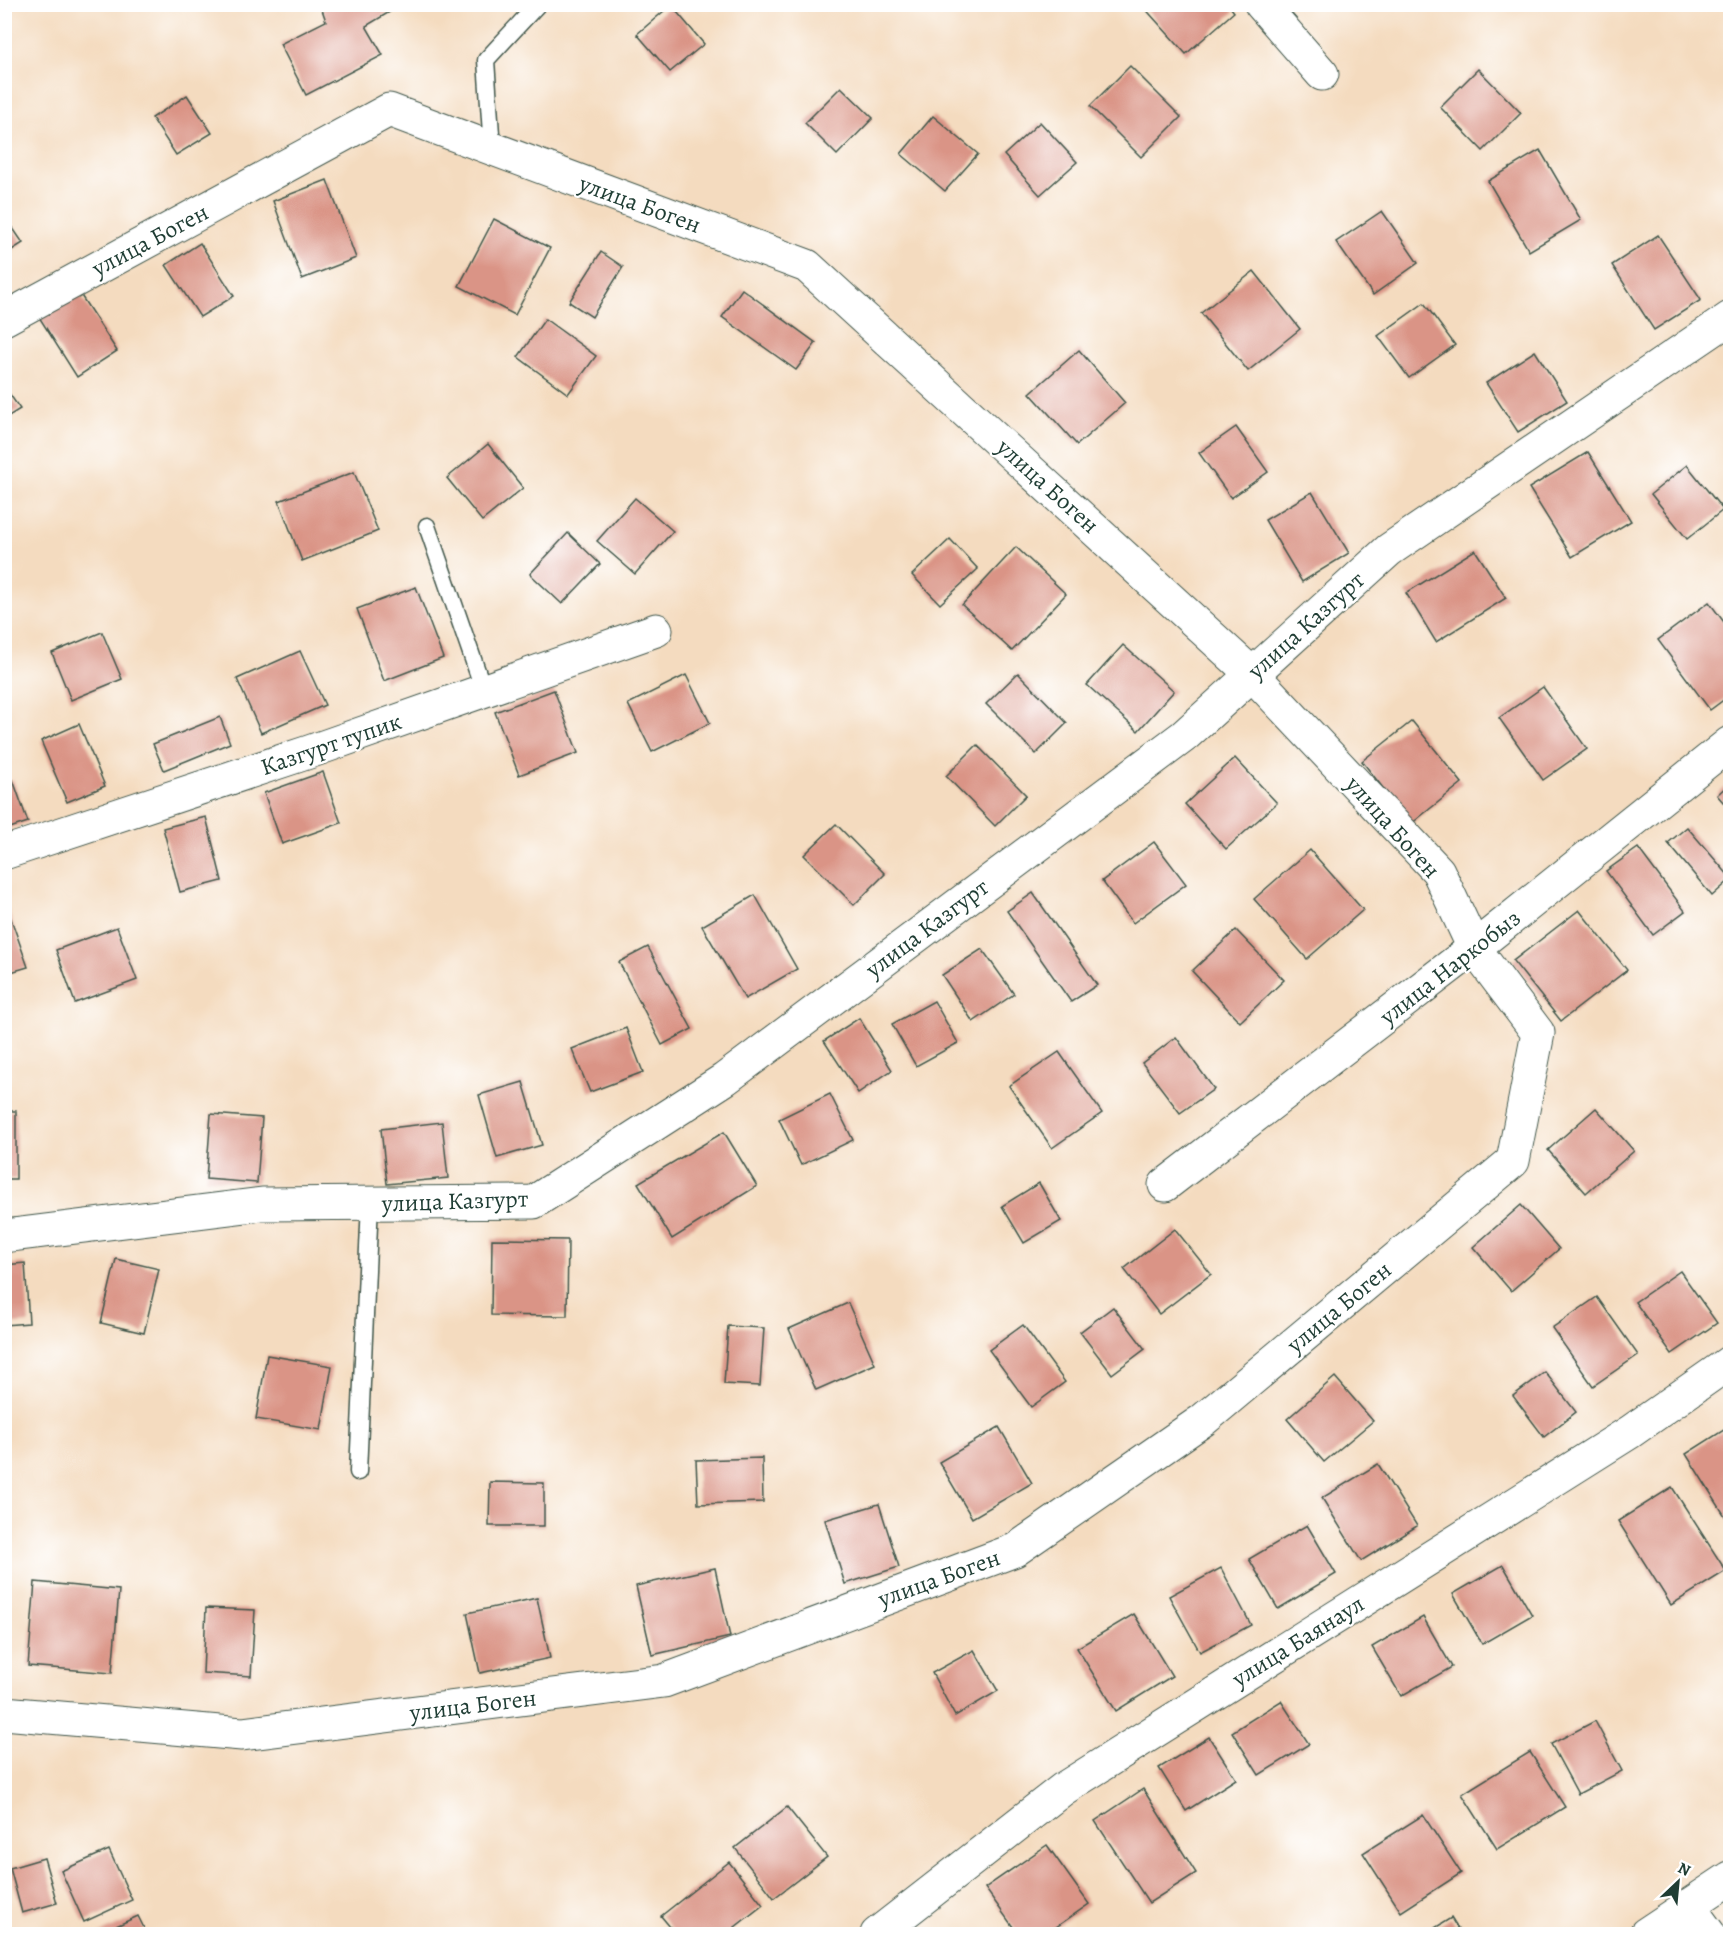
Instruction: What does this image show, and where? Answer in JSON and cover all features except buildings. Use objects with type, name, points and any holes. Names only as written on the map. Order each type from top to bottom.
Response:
[{"type":"street","points":[[1261,4],[1322,74]]},
{"type":"street","name":"улица Боген","points":[[4,318],[389,110],[807,266],[1252,674],[1438,871],[1474,948],[1538,1033],[1513,1161],[1203,1420],[1015,1550],[664,1681],[242,1734],[4,1713]]},
{"type":"street","name":"улица Казгурт","points":[[4,1236],[262,1204],[534,1202],[724,1079],[1184,736],[1389,550],[1731,318]]},
{"type":"street","name":"Казгурт тупик","points":[[4,853],[309,752],[656,630]]},
{"type":"street","name":"улица Наркобыз","points":[[1165,1185],[1474,948],[1731,743]]},
{"type":"street","name":"улица Баянаул","points":[[877,1935],[1063,1789],[1630,1432],[1731,1362]]},
{"type":"street","points":[[1646,1935],[1731,1878]]},
{"type":"street","points":[[1689,1907],[1709,1935]]},
{"type":"lane","points":[[492,149],[486,60],[538,4]]},
{"type":"lane","points":[[427,526],[484,691]]},
{"type":"lane","points":[[358,1472],[370,1203]]}]
